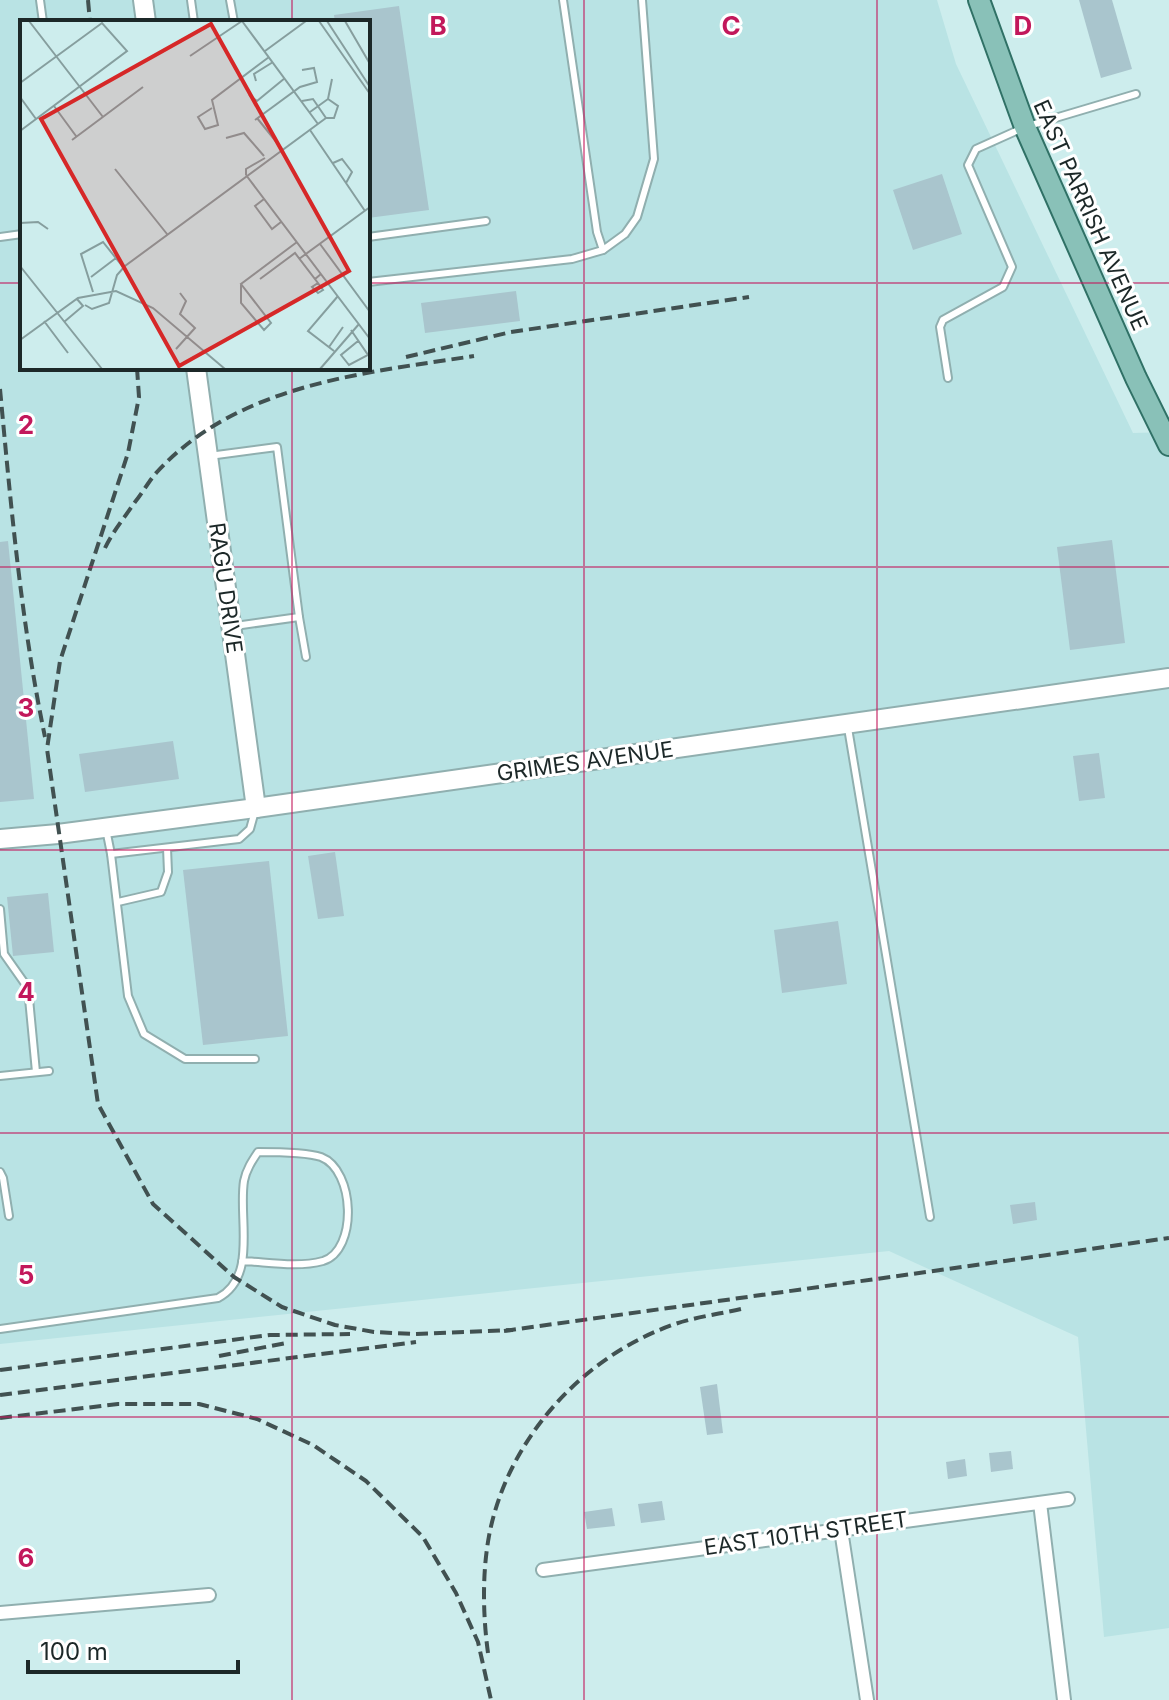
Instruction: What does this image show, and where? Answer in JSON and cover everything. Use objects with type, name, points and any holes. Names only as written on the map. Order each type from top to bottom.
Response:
[{"type":"main road","name":"EAST PARRISH AVENUE","points":[[979,0],[1025,127],[1136,378],[1169,445]]},
{"type":"street","points":[[143,0],[146,20]]},
{"type":"street","name":"RAGU DRIVE","points":[[196,370],[256,808]]},
{"type":"street","name":"GRIMES AVENUE","points":[[0,839],[256,808],[1169,678]]},
{"type":"street","name":"EAST 10TH STREET","points":[[543,1570],[1068,1499]]},
{"type":"street","points":[[1040,1503],[1064,1700]]},
{"type":"street","points":[[841,1530],[867,1700]]},
{"type":"street","points":[[0,1613],[209,1595]]},
{"type":"lane","points":[[40,0],[43,20]]},
{"type":"lane","points":[[191,0],[194,20]]},
{"type":"lane","points":[[230,0],[234,20]]},
{"type":"lane","points":[[563,0],[597,232],[603,250]]},
{"type":"lane","points":[[370,282],[572,259],[603,250],[625,234],[637,217],[654,159],[642,0]]},
{"type":"lane","points":[[948,378],[940,327],[943,320],[1003,287],[1012,267],[968,165],[976,149],[1025,127],[1136,94]]},
{"type":"lane","points":[[370,237],[486,221]]},
{"type":"lane","points":[[0,237],[20,234]]},
{"type":"lane","points":[[208,456],[277,447],[306,657]]},
{"type":"lane","points":[[231,626],[299,617]]},
{"type":"lane","points":[[847,724],[930,1217]]},
{"type":"lane","points":[[111,854],[239,839],[250,829],[256,808]]},
{"type":"lane","points":[[105,828],[118,902],[128,996],[144,1034],[185,1059],[255,1059]]},
{"type":"lane","points":[[118,902],[161,892],[168,872],[167,848]]},
{"type":"lane","points":[[0,909],[4,954],[28,988],[36,1072]]},
{"type":"lane","points":[[0,1076],[49,1071]]},
{"type":"lane","points":[[0,1329],[218,1298],[229,1292],[241,1275],[244,1179],[258,1152],[321,1157],[339,1170],[347,1194],[346,1233],[341,1249],[325,1260],[300,1264],[242,1261]]},
{"type":"lane","points":[[0,1172],[9,1216]]},
{"type":"shaded area","points":[[0,0],[937,0],[956,64],[1133,433],[1169,432],[1169,1628],[1104,1637],[1078,1337],[889,1251],[0,1344]]},
{"type":"building","points":[[1079,0],[1112,0],[1132,69],[1101,78]]},
{"type":"building","points":[[399,6],[429,210],[370,218],[370,20],[335,20],[334,15]]},
{"type":"building","points":[[942,174],[962,234],[913,250],[893,190]]},
{"type":"building","points":[[516,291],[520,321],[425,333],[421,303]]},
{"type":"building","points":[[1112,540],[1125,643],[1070,650],[1057,547]]},
{"type":"building","points":[[8,541],[34,799],[0,802],[0,542]]},
{"type":"building","points":[[173,741],[179,779],[85,792],[79,754]]},
{"type":"building","points":[[1099,753],[1105,798],[1079,801],[1073,756]]},
{"type":"building","points":[[335,852],[344,916],[318,919],[308,856]]},
{"type":"building","points":[[269,861],[288,1036],[203,1045],[183,870]]},
{"type":"building","points":[[48,893],[54,952],[13,956],[7,897]]},
{"type":"building","points":[[838,921],[847,984],[782,993],[774,930]]},
{"type":"building","points":[[1035,1202],[1037,1220],[1013,1224],[1010,1205]]},
{"type":"building","points":[[717,1384],[723,1433],[707,1435],[700,1387]]},
{"type":"building","points":[[1011,1451],[1013,1469],[991,1472],[989,1453]]},
{"type":"building","points":[[965,1459],[967,1476],[948,1479],[946,1462]]},
{"type":"building","points":[[662,1501],[665,1520],[641,1523],[638,1504]]},
{"type":"building","points":[[612,1508],[615,1526],[587,1529],[584,1512]]},
{"type":"railway","points":[[88,0],[90,20]]},
{"type":"railway","points":[[406,357],[511,332],[749,297]]},
{"type":"railway","points":[[105,548],[157,472],[189,442],[225,419],[305,387],[389,369],[474,356]]},
{"type":"railway","points":[[137,370],[139,397],[128,453],[60,661],[47,749],[98,1104],[153,1204],[234,1277],[282,1307],[335,1325],[374,1332],[414,1334],[513,1330]]},
{"type":"railway","points":[[0,389],[23,607],[45,737]]},
{"type":"railway","points":[[504,1331],[1169,1238]]},
{"type":"railway","points":[[488,1653],[484,1595],[489,1536],[498,1501],[531,1435],[554,1406],[609,1357],[641,1338],[675,1324],[741,1309]]},
{"type":"railway","points":[[0,1370],[270,1335],[350,1334]]},
{"type":"railway","points":[[0,1395],[416,1342]]},
{"type":"railway","points":[[219,1356],[286,1343]]},
{"type":"railway","points":[[0,1418],[118,1404],[199,1404],[257,1419],[313,1445],[366,1481],[423,1537],[456,1593],[478,1642],[491,1700]]}]
